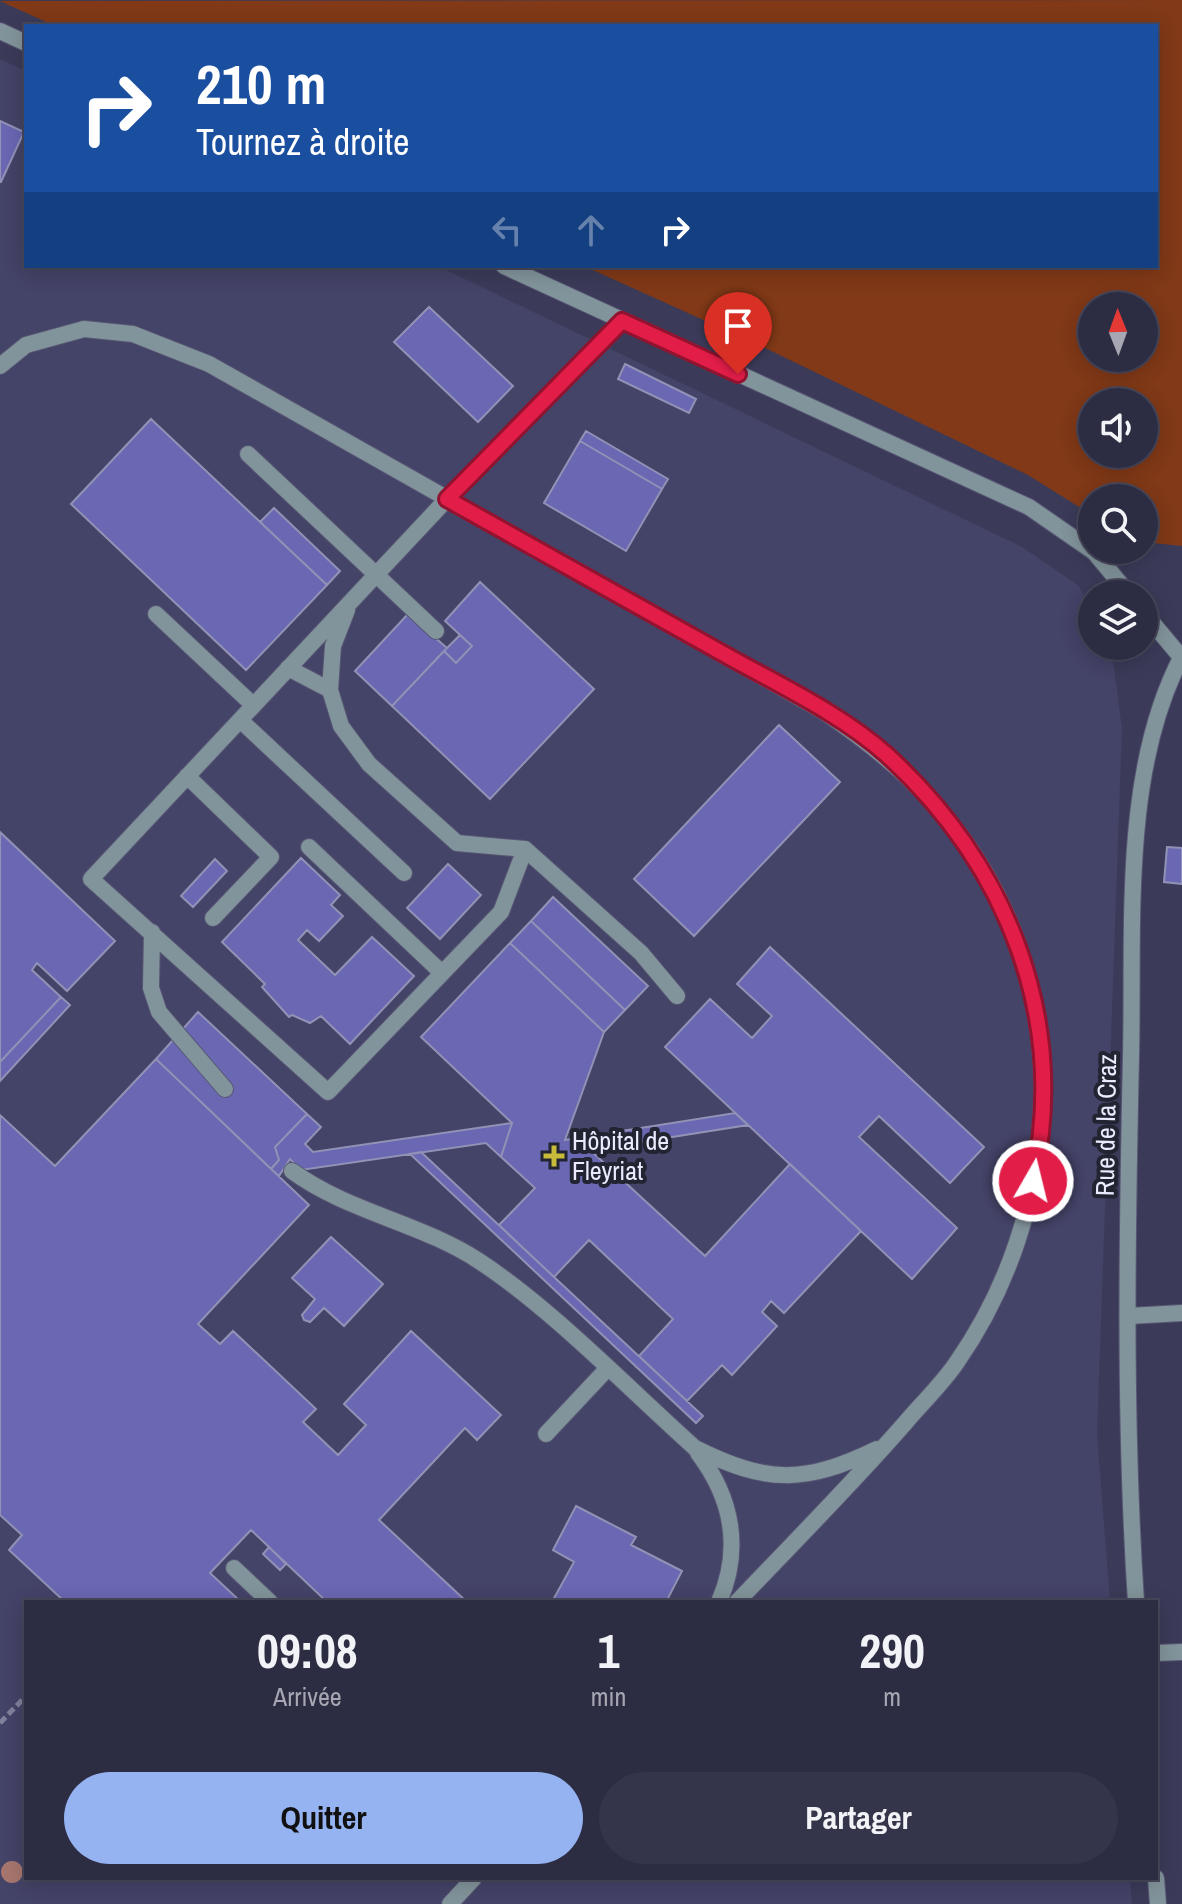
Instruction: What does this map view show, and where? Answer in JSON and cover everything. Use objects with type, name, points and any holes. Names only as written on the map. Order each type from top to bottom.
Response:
[{"type":"street","points":[[0,31],[24,42]]},
{"type":"street","points":[[508,268],[1029,507],[1094,552],[1117,580]]},
{"type":"street","points":[[525,849],[501,912],[328,1092],[91,879],[447,499],[622,321]]},
{"type":"street","points":[[0,366],[26,345],[84,329],[133,334],[209,364],[823,711],[886,754],[937,808],[978,861],[1009,922],[1035,995],[1043,1071],[1038,1159],[1024,1224],[994,1302],[957,1364],[886,1445],[739,1600]]},
{"type":"street","points":[[248,454],[436,631]]},
{"type":"street","points":[[349,603],[333,646],[330,690],[341,726],[369,764],[457,843],[525,849],[641,953],[677,996]]},
{"type":"street","points":[[156,614],[253,705]]},
{"type":"street","points":[[1158,629],[1181,656]]},
{"type":"street","name":"Rue de la Craz","points":[[1136,1600],[1130,1509],[1129,1316],[1136,827],[1155,724],[1181,656]]},
{"type":"street","points":[[288,668],[330,690]]},
{"type":"street","points":[[240,720],[404,873]]},
{"type":"street","points":[[187,776],[271,857],[213,918]]},
{"type":"street","points":[[309,847],[442,973]]},
{"type":"street","points":[[152,932],[151,988],[159,1012],[225,1089]]},
{"type":"street","points":[[292,1171],[329,1194],[415,1228],[479,1261],[527,1297],[695,1448],[718,1479],[727,1507],[732,1545],[728,1580],[720,1600]]},
{"type":"street","points":[[1129,1316],[1182,1313]]},
{"type":"street","points":[[546,1434],[607,1369]]},
{"type":"street","points":[[695,1448],[728,1465],[757,1473],[800,1476],[836,1470],[886,1445]]},
{"type":"street","points":[[234,1568],[268,1600]]},
{"type":"street","points":[[1158,1653],[1182,1652]]},
{"type":"street","points":[[450,1904],[472,1880]]},
{"type":"street","points":[[1156,1880],[1158,1904]]},
{"type":"path","points":[[0,1723],[24,1698]]},
{"type":"shaded area","points":[[1182,0],[1182,546],[1158,543],[1158,484],[1078,484],[1078,506],[1028,475],[763,347],[588,268],[1158,268],[1158,24],[51,24],[0,1]]},
{"type":"shaded area","name":"Hôpital de Fleyriat","points":[[0,59],[24,70],[24,268],[442,268],[1022,547],[1078,585],[1078,660],[1113,660],[1122,728],[1097,1434],[1110,1600],[24,1600],[24,1880],[1130,1880],[1132,1904],[0,1904]]},
{"type":"building","points":[[0,121],[24,132],[1,182],[0,182]]},
{"type":"building","points":[[429,307],[513,386],[478,422],[394,342]]},
{"type":"building","points":[[625,364],[696,399],[689,413],[618,379]]},
{"type":"building","points":[[151,419],[327,585],[246,670],[71,504]]},
{"type":"building","points":[[586,431],[668,479],[662,489],[580,441]]},
{"type":"building","points":[[580,441],[662,489],[626,551],[544,503]]},
{"type":"building","points":[[274,508],[340,571],[327,585],[260,522]]},
{"type":"building","points":[[480,582],[594,689],[490,799],[392,706],[444,651],[456,663],[472,646],[445,621]]},
{"type":"building","points":[[408,614],[447,648],[392,706],[355,671]]},
{"type":"building","points":[[460,635],[472,646],[456,663],[444,651]]},
{"type":"building","points":[[779,725],[840,782],[694,936],[634,879]]},
{"type":"building","points":[[0,832],[115,941],[67,991],[37,963],[32,970],[61,997],[0,1062]]},
{"type":"building","points":[[1167,847],[1182,848],[1182,884],[1164,882]]},
{"type":"building","points":[[301,858],[340,895],[331,905],[343,916],[319,941],[307,930],[298,940],[335,975],[372,937],[414,976],[350,1044],[321,1016],[310,1023],[292,1015],[289,1017],[262,987],[265,984],[222,942]]},
{"type":"building","points":[[215,859],[227,871],[193,907],[181,896]]},
{"type":"building","points":[[448,864],[481,895],[440,939],[407,908]]},
{"type":"building","points":[[553,897],[648,986],[625,1010],[531,921]]},
{"type":"building","points":[[531,921],[625,1010],[604,1032],[510,943]]},
{"type":"building","points":[[510,943],[604,1032],[565,1140],[735,1113],[748,1125],[590,1150],[705,1256],[790,1164],[861,1231],[784,1313],[771,1301],[762,1312],[777,1326],[732,1375],[722,1365],[687,1401],[639,1356],[673,1319],[589,1240],[554,1277],[499,1225],[535,1188],[501,1157],[512,1123],[421,1037]]},
{"type":"building","points":[[770,947],[984,1147],[950,1183],[879,1116],[859,1137],[957,1228],[912,1279],[665,1047],[710,999],[752,1038],[772,1016],[737,984]]},
{"type":"building","points":[[61,997],[70,1005],[0,1081],[0,1062]]},
{"type":"building","points":[[198,1012],[307,1114],[275,1147],[279,1160],[271,1169],[156,1059]]},
{"type":"building","points":[[156,1059],[309,1205],[198,1324],[220,1344],[233,1331],[316,1409],[303,1422],[338,1455],[366,1425],[344,1404],[411,1331],[501,1415],[477,1440],[465,1428],[379,1520],[465,1600],[325,1600],[251,1530],[210,1573],[239,1600],[63,1600],[9,1550],[22,1535],[0,1515],[0,1115],[55,1166]]},
{"type":"building","points":[[307,1114],[321,1127],[305,1144],[313,1152],[512,1123],[501,1157],[486,1143],[301,1170],[290,1159],[279,1176],[271,1169],[279,1160],[275,1147]]},
{"type":"building","points":[[421,1152],[703,1416],[696,1423],[410,1154]]},
{"type":"building","points":[[331,1237],[383,1284],[344,1326],[324,1308],[310,1322],[304,1320],[302,1315],[315,1299],[292,1278]]},
{"type":"building","points":[[576,1506],[636,1537],[631,1545],[682,1571],[667,1600],[553,1600],[574,1562],[553,1550]]},
{"type":"building","points":[[269,1547],[286,1564],[280,1570],[263,1554]]},
{"type":"place","name":"Hôpital de Fleyriat","points":[[554,1156]]},
{"type":"route","points":[[738,374],[622,321],[447,499],[823,711],[886,754],[937,808],[978,861],[1009,922],[1035,995],[1043,1071],[1038,1159],[1033,1181]]}]
